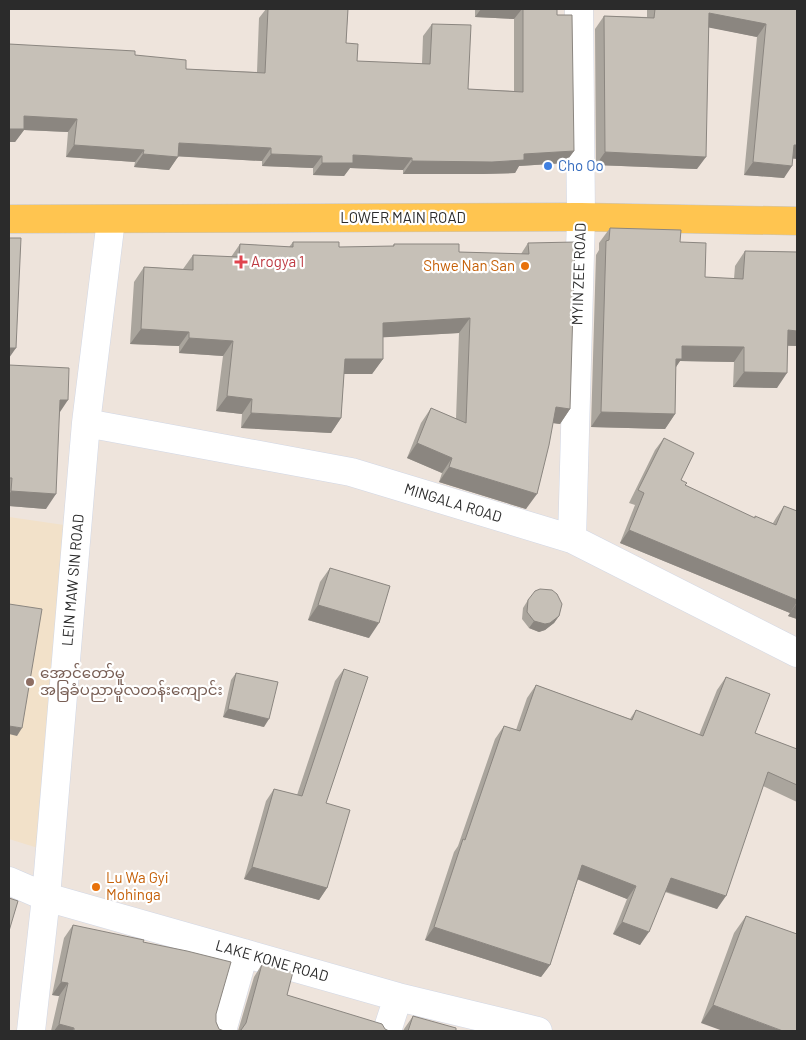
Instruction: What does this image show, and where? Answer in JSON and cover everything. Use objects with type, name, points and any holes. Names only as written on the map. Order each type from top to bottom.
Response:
[{"type":"main road","name":"LOWER MAIN ROAD","points":[[9,220],[581,217],[797,221]]},
{"type":"street","name":"MYIN ZEE ROAD","points":[[572,539],[581,217],[579,9]]},
{"type":"street","name":"LEIN MAW SIN ROAD","points":[[31,1031],[46,897],[86,423],[111,220]]},
{"type":"street","name":"MINGALA ROAD","points":[[86,423],[351,472],[572,539],[797,653]]},
{"type":"street","name":"LAKE KONE ROAD","points":[[9,881],[46,897],[398,997],[538,1031]]},
{"type":"street","points":[[222,1031],[244,953]]},
{"type":"street","points":[[387,1031],[398,997]]},
{"type":"shaded area","name":"အောင်တော်မူ အခြခံပညာမူလတန်းကျောင်း","points":[[9,517],[64,525],[38,848],[9,839]]},
{"type":"building","points":[[268,9],[348,9],[346,43],[358,44],[357,61],[430,64],[432,24],[471,25],[468,89],[523,92],[523,9],[557,9],[557,15],[572,15],[574,151],[524,154],[524,160],[492,162],[412,161],[412,158],[353,155],[353,163],[322,163],[322,156],[271,154],[271,148],[179,143],[178,157],[143,154],[144,150],[74,145],[77,119],[24,116],[24,129],[9,129],[9,44],[135,51],[135,55],[186,60],[186,69],[265,73]]},
{"type":"building","points":[[655,9],[797,9],[797,145],[794,145],[792,166],[753,162],[766,24],[709,13],[706,157],[605,152],[604,16],[654,18]]},
{"type":"building","points":[[610,228],[681,230],[680,242],[706,243],[705,277],[743,279],[745,251],[797,252],[797,331],[788,330],[787,373],[744,372],[744,347],[682,346],[682,359],[676,359],[675,414],[601,412],[606,241],[609,240]]},
{"type":"building","points":[[9,238],[21,238],[16,348],[9,348]]},
{"type":"building","points":[[293,242],[339,242],[339,247],[394,246],[394,244],[459,244],[459,252],[529,254],[528,243],[575,242],[570,409],[556,407],[537,494],[449,467],[452,458],[417,443],[431,408],[466,423],[470,318],[383,323],[383,359],[345,359],[341,418],[251,413],[252,399],[227,396],[233,341],[189,338],[189,332],[141,329],[144,267],[193,270],[193,255],[239,257],[240,244],[293,247]]},
{"type":"building","points":[[9,365],[69,368],[68,400],[60,400],[56,494],[11,491],[12,478],[9,478]]},
{"type":"building","points":[[664,438],[694,453],[681,480],[687,483],[685,485],[755,518],[755,516],[776,525],[784,506],[797,511],[797,600],[629,530],[644,493],[638,490]]},
{"type":"building","points":[[330,568],[390,586],[379,623],[318,605]]},
{"type":"building","points":[[540,589],[552,590],[557,594],[562,604],[559,616],[550,623],[545,624],[534,621],[527,612],[528,600],[535,591]]},
{"type":"building","points":[[9,604],[42,609],[22,728],[9,726]]},
{"type":"building","points":[[344,669],[368,677],[326,803],[350,810],[327,888],[252,867],[274,789],[302,796]]},
{"type":"building","points":[[236,673],[278,682],[269,719],[228,709]]},
{"type":"building","points":[[726,677],[770,694],[755,733],[797,749],[797,785],[768,772],[726,896],[671,878],[649,932],[622,922],[636,886],[582,865],[550,965],[434,927],[463,839],[465,840],[504,726],[520,731],[536,685],[632,720],[636,710],[703,736]]},
{"type":"building","points":[[9,898],[18,901],[9,931]]},
{"type":"building","points":[[746,916],[797,934],[797,1031],[783,1031],[713,1005]]},
{"type":"building","points":[[73,925],[144,940],[143,942],[231,962],[216,1014],[216,1022],[219,1029],[224,1031],[74,1031],[74,1028],[59,1024],[68,983],[61,982]]},
{"type":"building","points":[[262,964],[293,972],[287,995],[382,1024],[389,1031],[239,1031],[246,1023]]},
{"type":"building","points":[[413,1016],[456,1028],[456,1031],[408,1031]]},
{"type":"place","name":"Cho Oo","points":[[548,166]]},
{"type":"place","name":"Arogya 1","points":[[241,262]]},
{"type":"place","name":"Shwe Nan San","points":[[525,266]]},
{"type":"place","name":"အောင်တော်မူ အခြခံပညာမူလတန်းကျောင်း","points":[[30,682]]},
{"type":"place","name":"Lu Wa Gyi Mohinga","points":[[96,887]]}]
